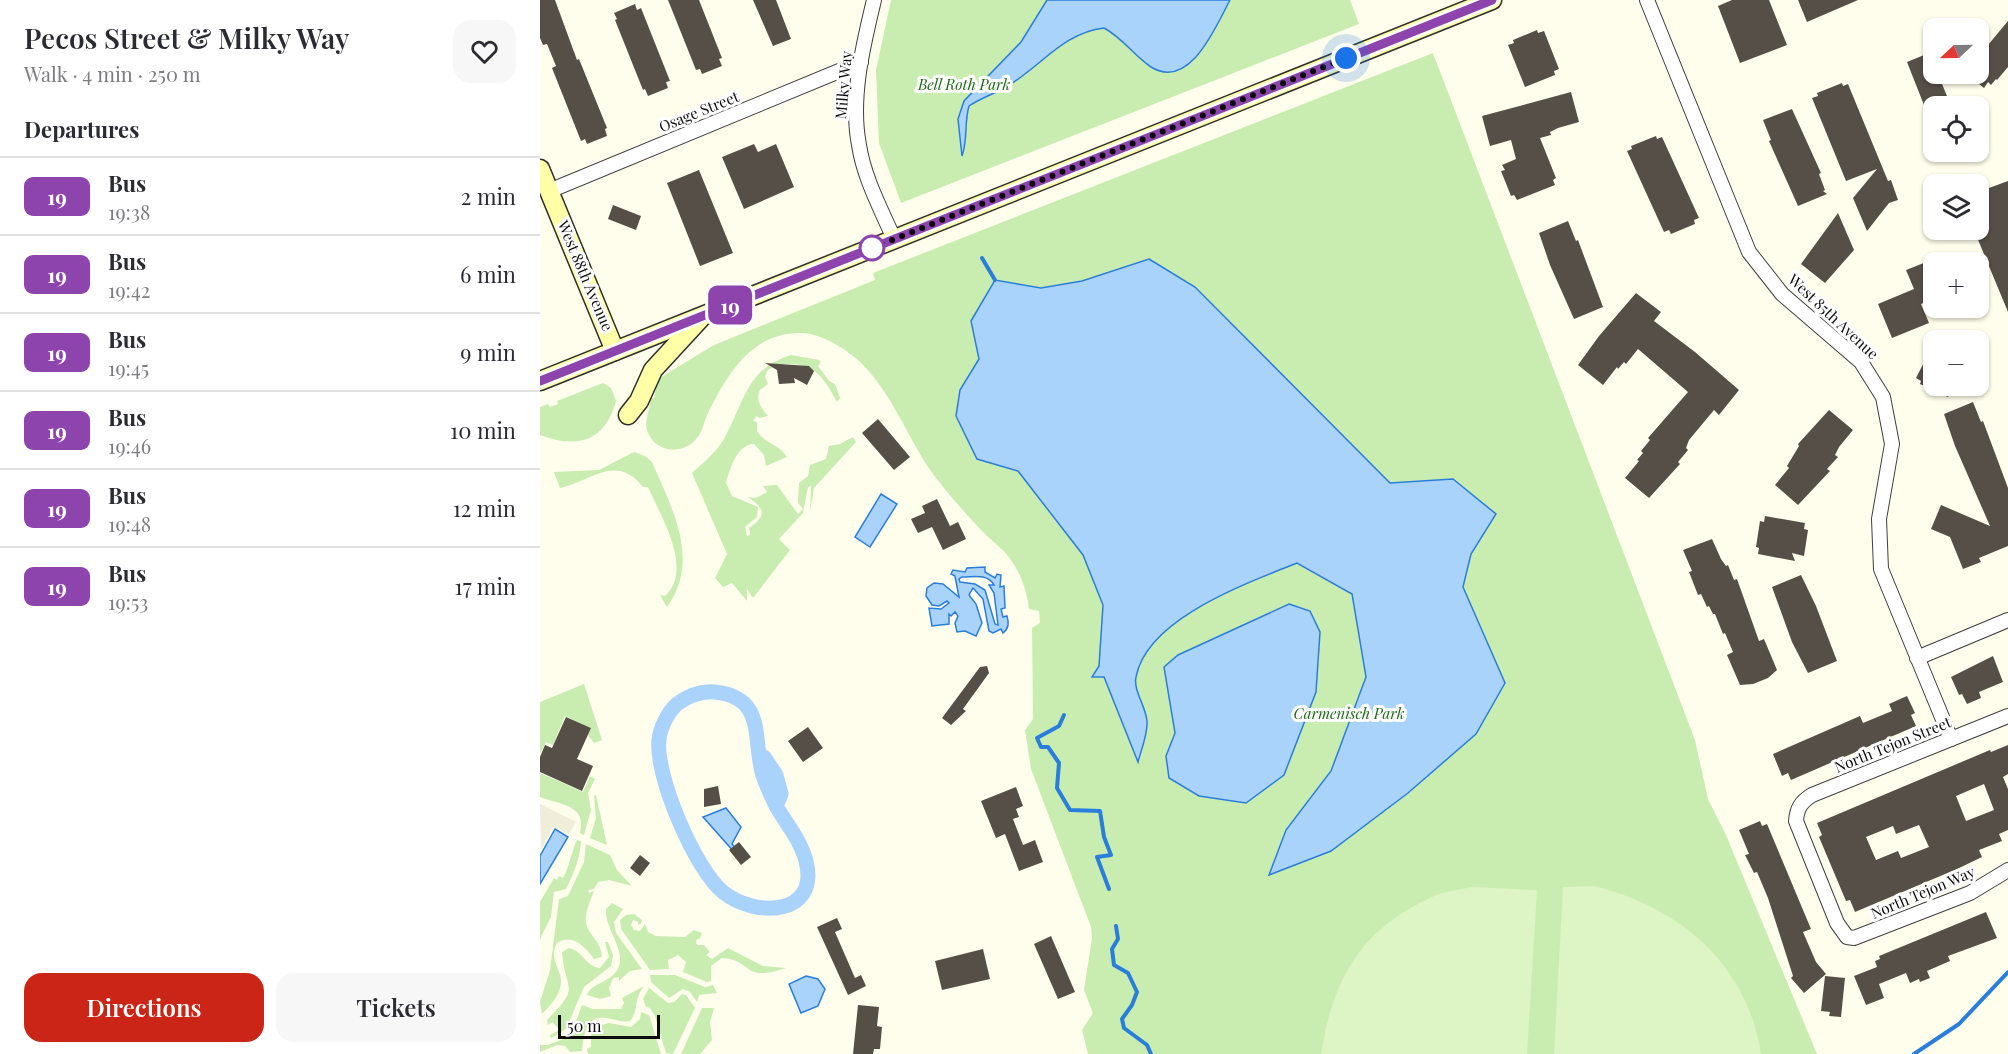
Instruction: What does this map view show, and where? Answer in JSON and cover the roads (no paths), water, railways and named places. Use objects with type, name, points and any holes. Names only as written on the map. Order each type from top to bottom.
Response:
[{"type":"main road","points":[[540,381],[1492,0]]},
{"type":"main road","name":"West 88th Avenue","points":[[540,169],[615,351]]},
{"type":"main road","points":[[628,415],[639,402],[653,370],[703,316]]},
{"type":"street","name":"Milky Way","points":[[874,0],[861,62],[856,123],[859,147],[873,190],[894,240]]},
{"type":"street","name":"West 85th Avenue","points":[[1647,0],[1749,252],[1782,294],[1861,362],[1883,397],[1892,444],[1879,519],[1879,558],[1891,595],[1952,739]]},
{"type":"street","name":"Osage Street","points":[[549,191],[861,62]]},
{"type":"street","points":[[1917,658],[2008,620]]},
{"type":"street","name":"North Tejon Street","points":[[1847,937],[1837,923],[1800,834],[1796,821],[1796,810],[1812,795],[2008,716]]},
{"type":"street","name":"North Tejon Way","points":[[1847,937],[1859,938],[1970,893],[2008,870]]},
{"type":"water","points":[[1047,0],[1230,0],[1200,52],[1178,70],[1165,72],[1151,67],[1104,28],[1076,37],[1052,52],[1019,79],[969,106],[962,156],[958,119],[964,101],[1021,42]]},
{"type":"water","points":[[1149,259],[1195,287],[1390,483],[1453,479],[1496,514],[1471,554],[1463,587],[1505,683],[1476,734],[1408,793],[1331,851],[1269,875],[1286,830],[1331,771],[1366,677],[1352,594],[1297,563],[1227,592],[1179,620],[1159,637],[1144,656],[1136,677],[1136,687],[1147,721],[1138,762],[1104,677],[1092,677],[1099,666],[1103,605],[1083,555],[1018,471],[977,459],[956,416],[960,390],[979,359],[971,321],[995,280],[1041,288],[1082,281]]},
{"type":"water","points":[[881,494],[897,504],[870,547],[855,537]]},
{"type":"water","points":[[985,567],[985,572],[995,578],[997,574],[1001,575],[1000,587],[1004,586],[1005,608],[1001,609],[1003,617],[1007,616],[1008,623],[1003,633],[1001,629],[993,633],[989,631],[983,599],[973,588],[969,595],[976,604],[982,623],[976,636],[965,631],[957,632],[955,623],[958,616],[955,612],[951,616],[949,614],[949,624],[932,626],[929,608],[941,609],[949,603],[947,601],[939,606],[932,605],[926,596],[927,588],[934,583],[943,584],[959,597],[955,576],[951,574],[953,570],[965,572],[967,568]],"holes":[[[984,577],[991,581],[994,585],[989,585],[994,593],[998,625],[995,624],[985,590],[975,584],[960,582],[959,579]]]},
{"type":"water","points":[[1289,604],[1310,611],[1320,632],[1316,692],[1284,775],[1246,803],[1199,796],[1169,778],[1166,756],[1175,733],[1164,667],[1178,655]]},
{"type":"water","points":[[726,808],[741,827],[732,844],[738,851],[735,853],[703,817]]},
{"type":"water","points":[[555,829],[568,837],[540,884],[540,856]]},
{"type":"water","points":[[806,976],[818,979],[825,989],[818,1006],[801,1013],[789,984]]},
{"type":"waterway","points":[[982,258],[995,280]]},
{"type":"waterway","points":[[760,756],[764,757],[776,775],[781,794],[776,806],[801,846],[808,879],[803,893],[794,902],[782,907],[751,906],[723,892],[712,880],[689,843],[670,798],[659,756],[659,740],[665,720],[677,704],[705,692],[731,695],[742,702],[754,721],[762,772],[776,806]]},
{"type":"waterway","points":[[1064,715],[1059,726],[1037,738],[1041,747],[1048,747],[1059,763],[1057,788],[1070,810],[1100,811],[1104,837],[1111,855],[1097,857],[1109,889]]},
{"type":"waterway","points":[[1116,926],[1118,939],[1112,949],[1114,965],[1128,973],[1137,992],[1132,1005],[1122,1019],[1124,1028],[1147,1045],[1151,1054]]},
{"type":"waterway","points":[[1914,1054],[1959,1024],[2008,972]]},
{"type":"park label","name":"Bell Roth Park","points":[[964,85]]},
{"type":"park label","name":"Carmenisch Park","points":[[1349,714]]}]
